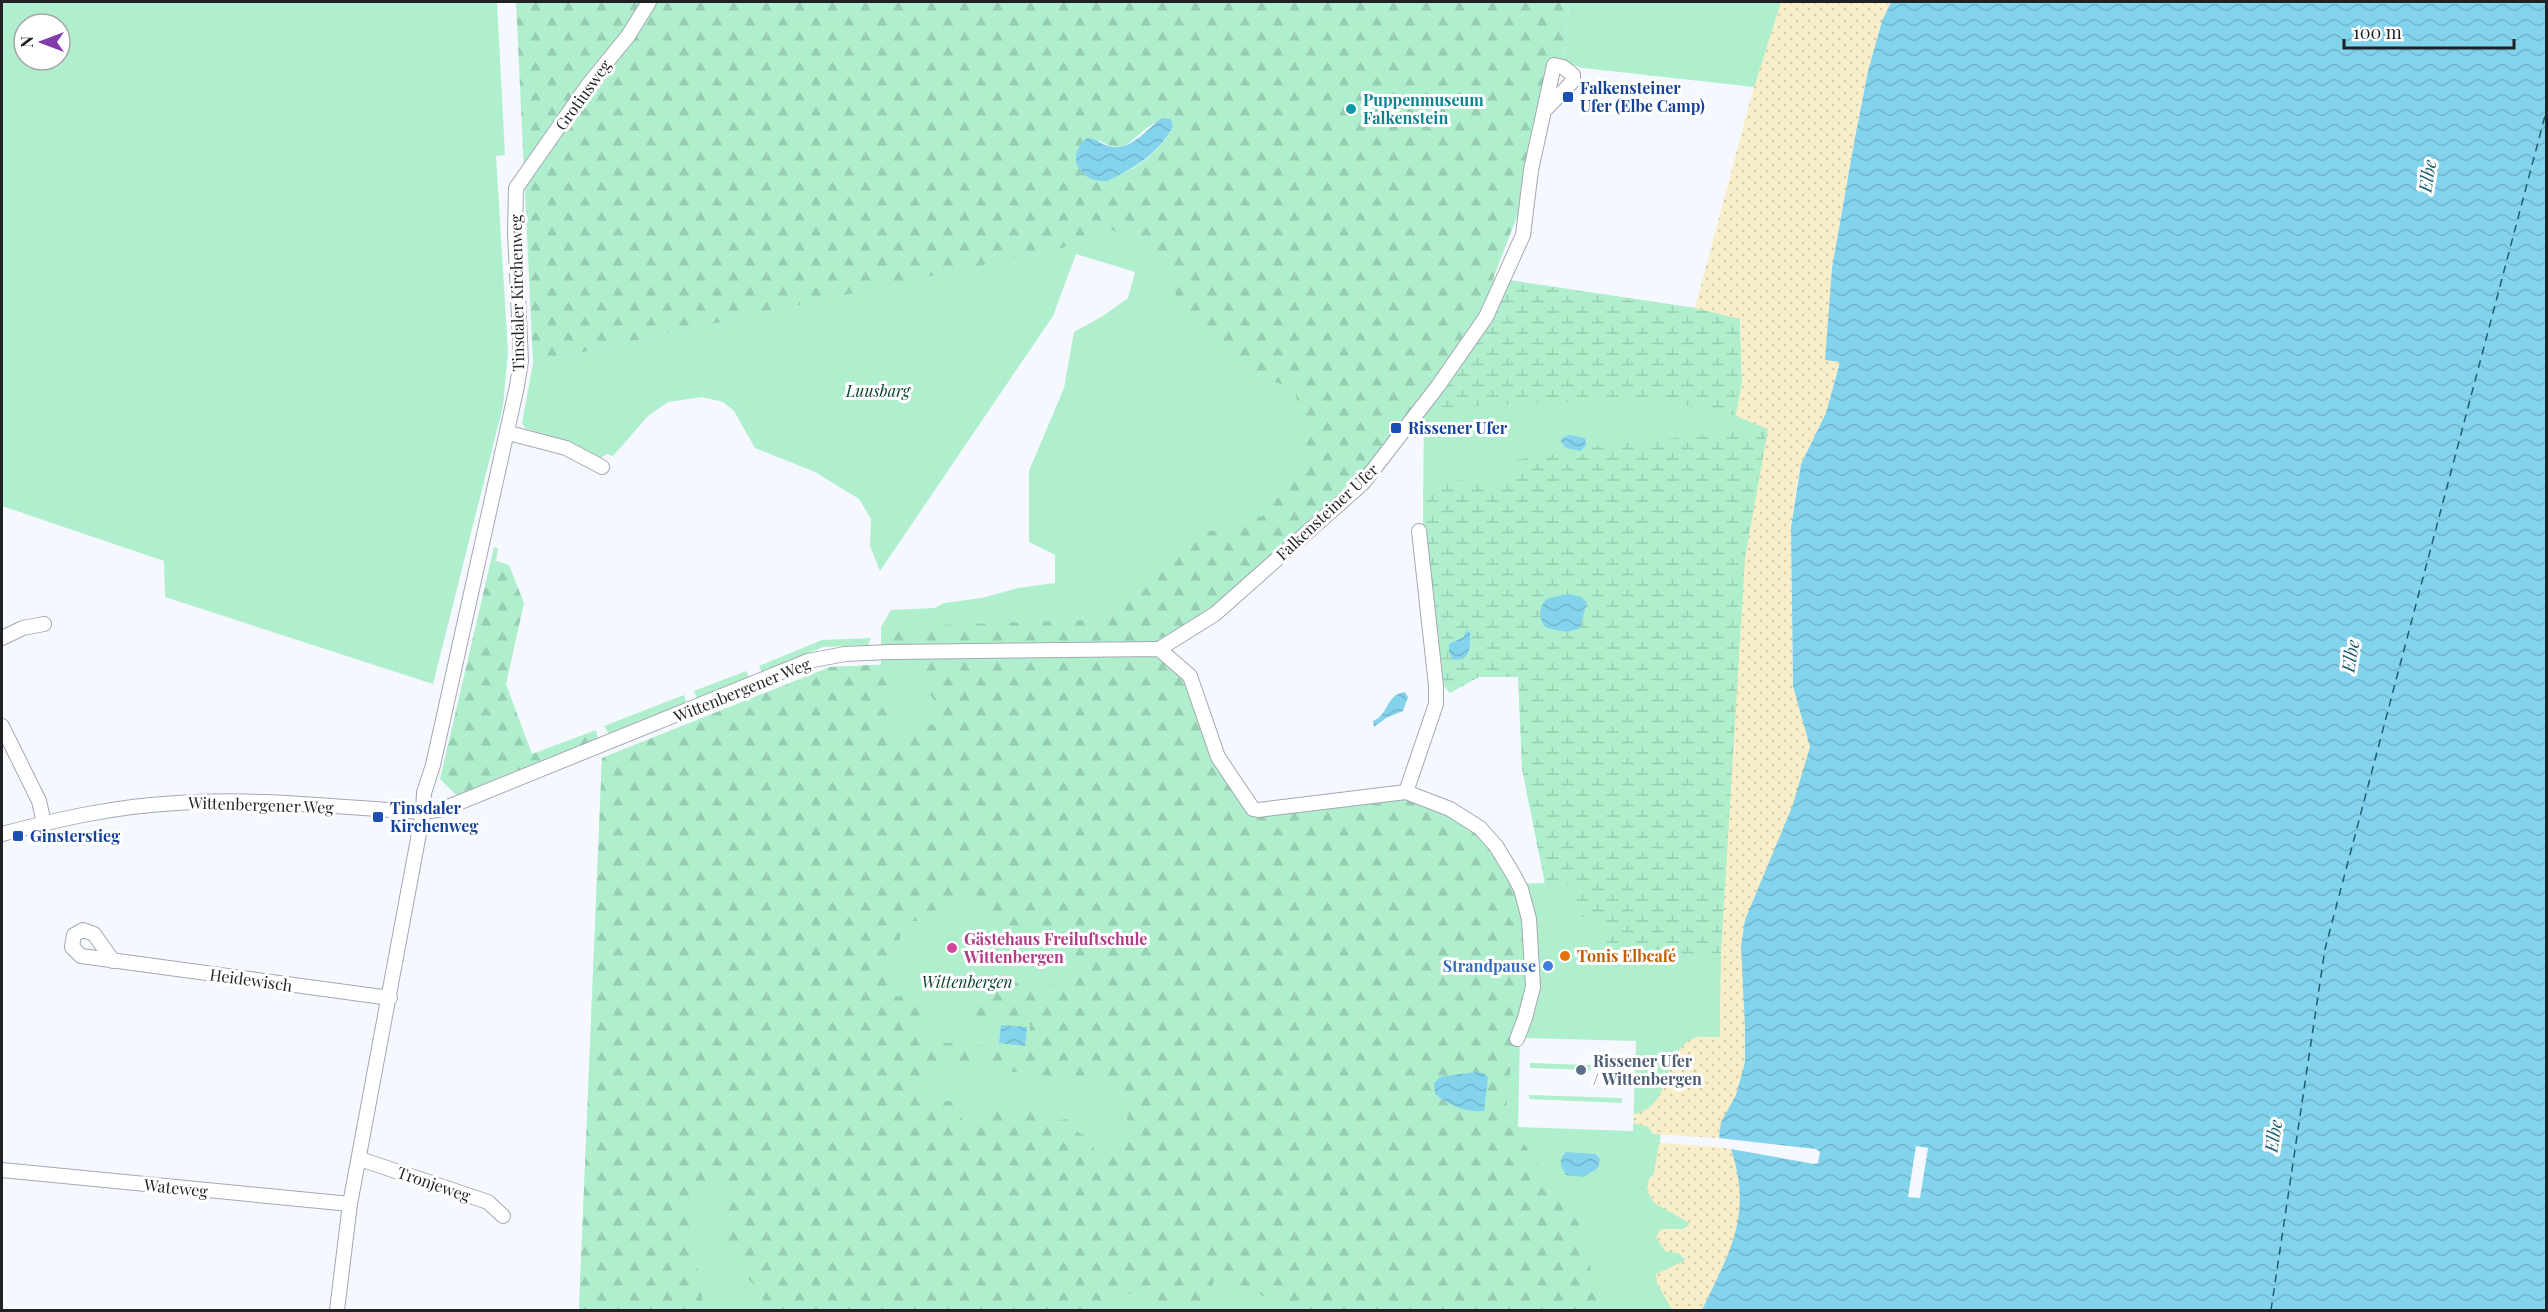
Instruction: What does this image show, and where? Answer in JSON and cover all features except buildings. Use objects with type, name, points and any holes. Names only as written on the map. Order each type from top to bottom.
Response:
[{"type":"street","name":"Grotiusweg","points":[[516,188],[588,85],[628,36],[649,2]]},
{"type":"street","name":"Falkensteiner Ufer","points":[[1159,649],[1215,614],[1363,483],[1438,386],[1489,311],[1523,235],[1531,170],[1539,127],[1545,110]]},
{"type":"street","name":"Tinsdaler Kirchenweg","points":[[337,1311],[350,1204],[390,998],[423,812],[424,794],[434,765],[509,433],[521,361],[515,232],[516,188]]},
{"type":"street","points":[[509,433],[566,448],[602,467]]},
{"type":"street","points":[[1406,792],[1436,704],[1419,531]]},
{"type":"street","points":[[2,638],[23,628],[44,624]]},
{"type":"street","points":[[1159,649],[1190,676],[1218,757],[1253,809],[1406,792],[1450,809],[1472,821],[1496,846],[1521,890],[1531,931],[1533,973],[1531,1000],[1517,1039]]},
{"type":"street","name":"Wittenbergener Weg","points":[[2,834],[91,812],[179,802],[248,802],[423,812],[443,809],[808,661],[845,654],[890,652],[1159,649]]},
{"type":"street","points":[[2,726],[39,801],[44,823]]},
{"type":"street","name":"Heidewisch","points":[[113,961],[390,998]]},
{"type":"street","name":"Tronjeweg","points":[[360,1159],[488,1202],[503,1216]]},
{"type":"street","name":"Wateweg","points":[[2,1170],[350,1204]]},
{"type":"green space","points":[[2,2],[497,2],[505,155],[496,156],[508,352],[503,406],[433,684],[165,597],[164,561],[2,506]]},
{"type":"green space","points":[[516,2],[1570,2],[1563,62],[1523,201],[1481,310],[1371,470],[1214,610],[1163,637],[1118,644],[881,649],[881,627],[1086,620],[1102,610],[1130,600],[1163,552],[1193,536],[1263,516],[1305,463],[1307,440],[1294,388],[1242,372],[1177,313],[1174,274],[1113,230],[1074,245],[533,363]],"holes":[[[1171,119],[1173,126],[1168,136],[1152,154],[1122,174],[1101,181],[1080,171],[1099,140],[1108,145],[1122,146],[1155,123]]]},
{"type":"green space","points":[[1570,2],[1808,2],[1762,85],[1754,87],[1583,68],[1563,62]]},
{"type":"green space","name":"Wittenbergen","points":[[1113,230],[1490,277],[1695,308],[1740,318],[1742,383],[1736,416],[1768,428],[1721,966],[1720,1037],[1701,1039],[1688,1044],[1678,1054],[1669,1071],[1657,1163],[1654,1174],[1649,1179],[1666,1209],[1690,1223],[1681,1230],[1662,1229],[1665,1251],[1679,1253],[1686,1260],[1667,1301],[1674,1310],[579,1310],[602,758],[830,667],[881,665],[881,627],[891,610],[935,608],[944,603],[982,598],[1018,588],[1055,583],[1055,555],[1029,542],[1029,471],[1064,388],[1074,332],[1103,316],[1128,298],[1135,272],[1076,254],[1053,316],[880,571],[870,546],[871,519],[859,499],[815,472],[755,448],[734,411],[723,402],[702,397],[668,402],[648,416],[613,456],[607,454],[599,459],[572,444],[525,428],[522,423],[533,363],[1074,244]],"holes":[[[1424,399],[1423,527],[1519,675],[1522,769],[1545,883],[1515,884],[1491,844],[1457,815],[1255,812],[1215,758],[1188,677],[1156,647],[1368,476]],[[1520,1038],[1636,1041],[1633,1131],[1518,1127]]]},
{"type":"green space","points":[[1511,281],[1695,308],[1740,318],[1736,416],[1654,398],[1428,408],[1492,320]]},
{"type":"green space","points":[[1768,428],[1745,558],[1721,953],[1605,961],[1603,917],[1573,917],[1575,885],[1545,884],[1522,768],[1518,677],[1479,677],[1450,693],[1443,685],[1425,544],[1423,489],[1450,480],[1513,484],[1513,460],[1562,453],[1581,455],[1590,447]]},
{"type":"green space","points":[[494,547],[498,548],[496,561],[509,565],[524,603],[506,684],[532,754],[596,730],[598,739],[456,795],[440,779]]},
{"type":"green space","points":[[871,638],[868,645],[823,647],[762,673],[759,666],[822,640]]},
{"type":"green space","points":[[1154,656],[1187,680],[1213,760],[1237,799],[1255,815],[1407,798],[1455,817],[1489,845],[1517,891],[1526,942],[1528,974],[1510,1073],[1506,1111],[1518,1135],[1579,1224],[1601,1310],[1294,1310],[1250,1290],[1214,1281],[1204,1307],[1193,1310],[1119,1291],[1110,1295],[1109,1310],[760,1310],[763,1299],[761,1291],[744,1275],[726,1237],[721,1215],[723,1193],[721,1172],[707,1178],[699,1192],[695,1211],[696,1256],[705,1310],[579,1310],[602,758],[830,667],[892,664],[890,731],[919,731],[920,727],[933,724],[938,713],[927,685],[924,659]],"holes":[[[949,898],[981,908],[997,921],[989,938],[1017,950],[1046,935],[1078,962],[1058,984],[1039,987],[1025,983],[1005,983],[973,990],[976,1017],[998,1022],[1030,1024],[1028,1049],[921,1041],[920,1003],[912,997],[889,996],[890,956],[897,950],[904,921],[944,921],[941,905]],[[924,1061],[1119,1085],[1127,1103],[1125,1129],[1118,1143],[1112,1148],[1095,1153],[1092,1138],[1079,1133],[1070,1119],[1046,1121],[1039,1116],[1037,1108],[995,1110],[970,1128],[962,1125],[961,1104],[934,1098],[921,1081],[921,1066]],[[1475,1072],[1487,1075],[1487,1090],[1458,1107],[1435,1094],[1434,1084],[1440,1077]]]},
{"type":"green space","points":[[746,671],[750,679],[697,699],[694,691]]},
{"type":"green space","points":[[684,695],[687,704],[609,734],[604,726]]},
{"type":"green space","points":[[1530,1063],[1621,1066],[1621,1071],[1530,1068]]},
{"type":"green space","points":[[1529,1095],[1622,1098],[1622,1103],[1529,1099]]},
{"type":"sand","points":[[1781,2],[1891,2],[1882,21],[1868,71],[1832,268],[1826,359],[1840,362],[1826,413],[1801,464],[1791,527],[1793,686],[1885,748],[1733,1139],[1653,1134],[1648,1127],[1633,1123],[1634,1114],[1646,1109],[1655,1101],[1662,1091],[1682,1046],[1695,1038],[1720,1037],[1721,953],[1745,558],[1768,429],[1736,416],[1742,383],[1740,319],[1695,308],[1752,94]]},
{"type":"sand","points":[[1659,1143],[1718,1147],[1814,1164],[1818,1163],[1820,1151],[1794,1310],[1674,1310],[1671,1308],[1657,1283],[1656,1274],[1686,1260],[1679,1253],[1665,1251],[1656,1237],[1661,1229],[1686,1229],[1690,1223],[1654,1203],[1647,1190],[1649,1179],[1654,1174]]},
{"type":"water","name":"Elbe","points":[[1891,2],[2546,2],[2546,1310],[1702,1310],[1729,1251],[1739,1214],[1740,1194],[1731,1149],[1814,1164],[1818,1163],[1820,1152],[1816,1149],[1719,1138],[1721,1122],[1736,1095],[1745,1062],[1741,946],[1745,920],[1792,807],[1810,747],[1793,686],[1791,527],[1801,464],[1826,413],[1840,362],[1825,360],[1832,268],[1868,71],[1882,21]]},
{"type":"water","points":[[1162,118],[1171,119],[1173,126],[1168,135],[1145,159],[1126,171],[1107,181],[1097,181],[1089,178],[1078,167],[1077,153],[1080,145],[1087,138],[1109,146],[1124,146],[1138,138]]},
{"type":"water","points":[[1569,435],[1585,438],[1586,445],[1581,451],[1566,448],[1561,442],[1562,438]]},
{"type":"water","points":[[1568,594],[1581,597],[1587,602],[1580,628],[1558,631],[1545,627],[1540,613],[1546,599]]},
{"type":"water","points":[[1466,631],[1470,632],[1468,653],[1463,659],[1453,660],[1449,652],[1449,644],[1464,637]]},
{"type":"water","points":[[1405,692],[1408,697],[1403,711],[1386,718],[1374,727],[1373,721],[1382,714],[1390,701]]},
{"type":"water","points":[[1001,1025],[1027,1027],[1025,1046],[999,1043]]},
{"type":"water","points":[[1483,1073],[1488,1077],[1484,1111],[1471,1111],[1458,1107],[1435,1094],[1434,1083],[1440,1077]]},
{"type":"water","points":[[1566,1152],[1595,1154],[1600,1159],[1598,1168],[1583,1177],[1566,1175],[1561,1163]]},
{"type":"pier","points":[[1916,1146],[1928,1148],[1920,1198],[1908,1197]]},
{"type":"ferry route","points":[[2271,1310],[2325,949],[2546,112]]},
{"type":"place","name":"Falkensteiner Ufer (Elbe Camp)","points":[[1568,97]]},
{"type":"place","name":"Puppenmuseum Falkenstein","points":[[1351,109]]},
{"type":"place","name":"Rissener Ufer","points":[[1396,428]]},
{"type":"place","name":"Tinsdaler Kirchenweg","points":[[378,817]]},
{"type":"place","name":"Ginsterstieg","points":[[18,836]]},
{"type":"place","name":"Gästehaus Freiluftschule Wittenbergen","points":[[952,948]]},
{"type":"place","name":"Tonis Elbcafé","points":[[1565,956]]},
{"type":"place","name":"Strandpause","points":[[1548,966]]},
{"type":"place","name":"Rissener Ufer / Wittenbergen","points":[[1581,1070]]},
{"type":"park label","name":"Luusbarg","points":[[878,391]]}]
